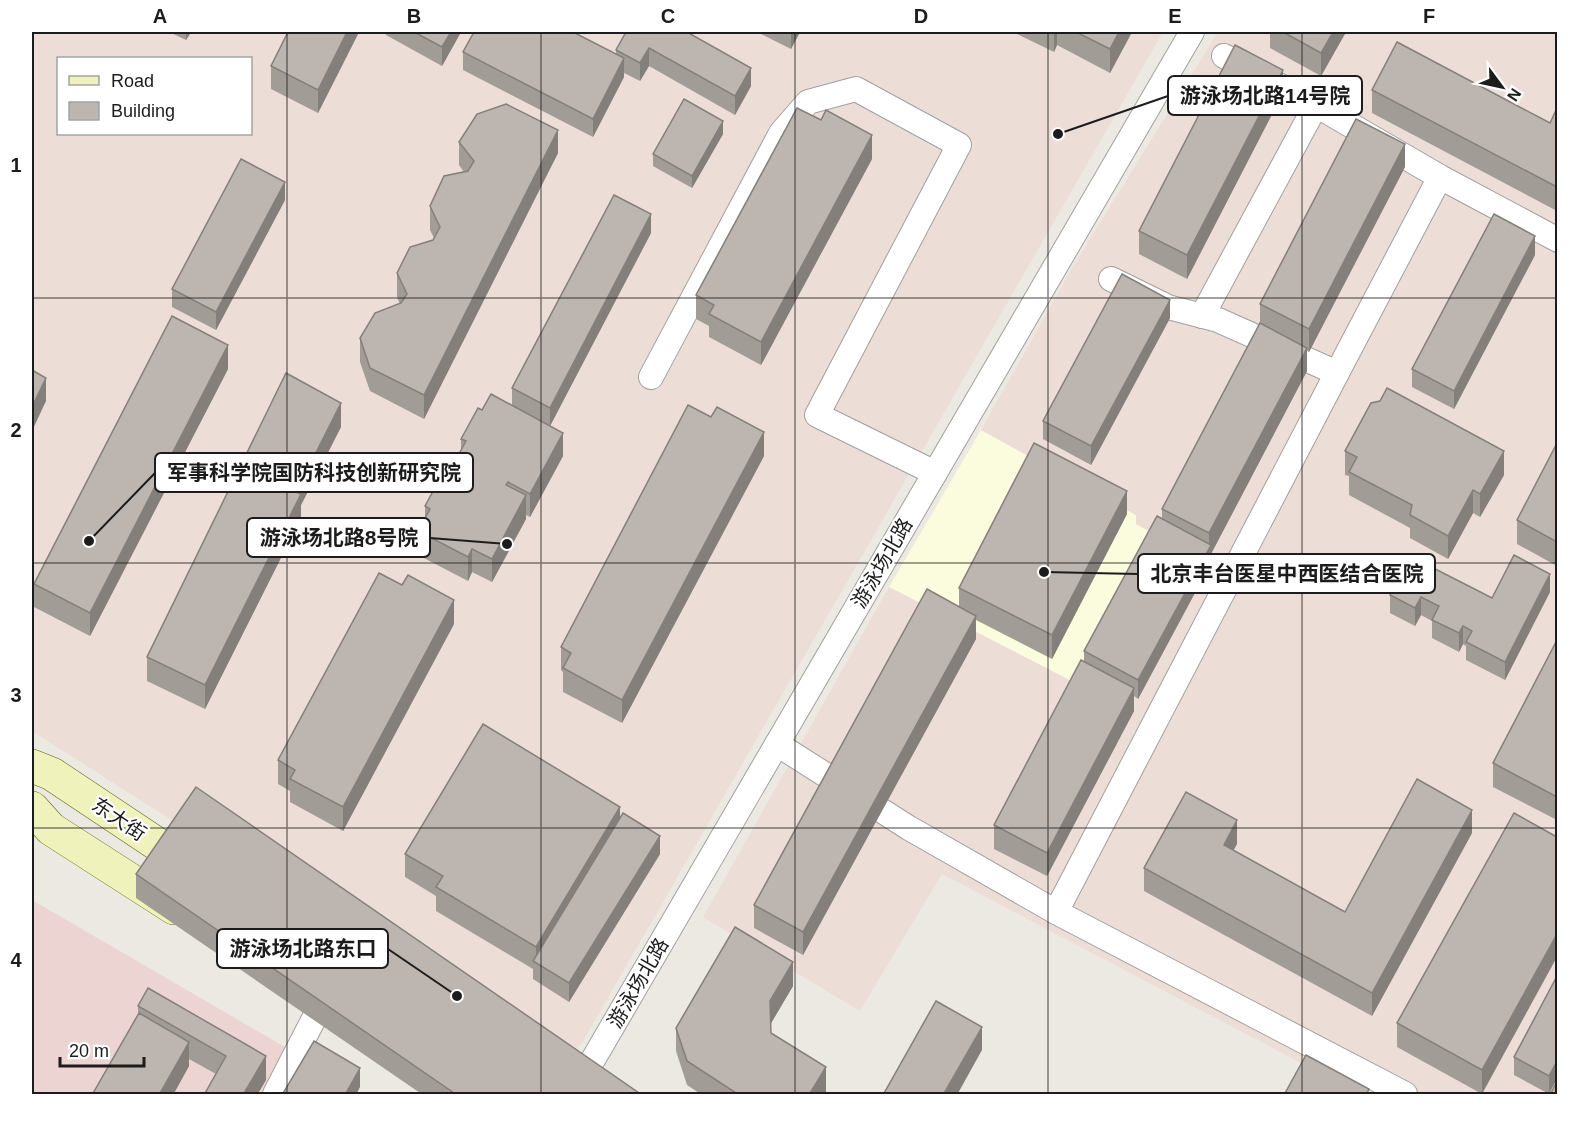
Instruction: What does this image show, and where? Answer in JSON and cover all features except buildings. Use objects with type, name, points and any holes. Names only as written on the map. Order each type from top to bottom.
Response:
[{"type":"main road","name":"东大街","points":[[32,766],[52,774],[220,886]]},
{"type":"main road","points":[[32,808],[51,829],[202,926]]},
{"type":"main road","points":[[312,997],[350,1023]]},
{"type":"street","name":"游泳场北路","points":[[573,1095],[1192,32]]},
{"type":"street","points":[[1224,56],[1557,240]]},
{"type":"street","points":[[651,377],[781,133],[808,102],[856,89],[959,145],[817,415],[934,473]]},
{"type":"street","points":[[1202,316],[1316,105]]},
{"type":"street","points":[[1056,912],[1440,177]]},
{"type":"street","points":[[1111,279],[1168,307],[1218,320],[1337,373]]},
{"type":"street","points":[[777,744],[909,828],[1056,912],[1405,1095]]},
{"type":"street","points":[[275,1095],[312,997]]},
{"type":"shaded area","points":[[32,32],[1163,32],[582,1043],[562,1063],[32,731]]},
{"type":"shaded area","points":[[1218,32],[1557,32],[1557,1094],[1360,1094],[942,874],[860,1011],[703,917],[889,587],[1120,706],[1198,558],[1136,524],[1136,515],[981,430],[1072,268]]},
{"type":"shaded area","points":[[981,430],[1136,515],[1136,524],[1198,558],[1120,706],[889,587]]},
{"type":"shaded area","points":[[32,900],[285,1047],[260,1094],[32,1094]]},
{"type":"place","name":"游泳场北路14号院","points":[[1058,134]]},
{"type":"place","name":"军事科学院国防科技创新研究院","points":[[89,541]]},
{"type":"place","name":"游泳场北路8号院","points":[[507,544]]},
{"type":"place","name":"北京丰台医星中西医结合医院","points":[[1044,572]]},
{"type":"place","name":"游泳场北路东口","points":[[457,996]]}]
